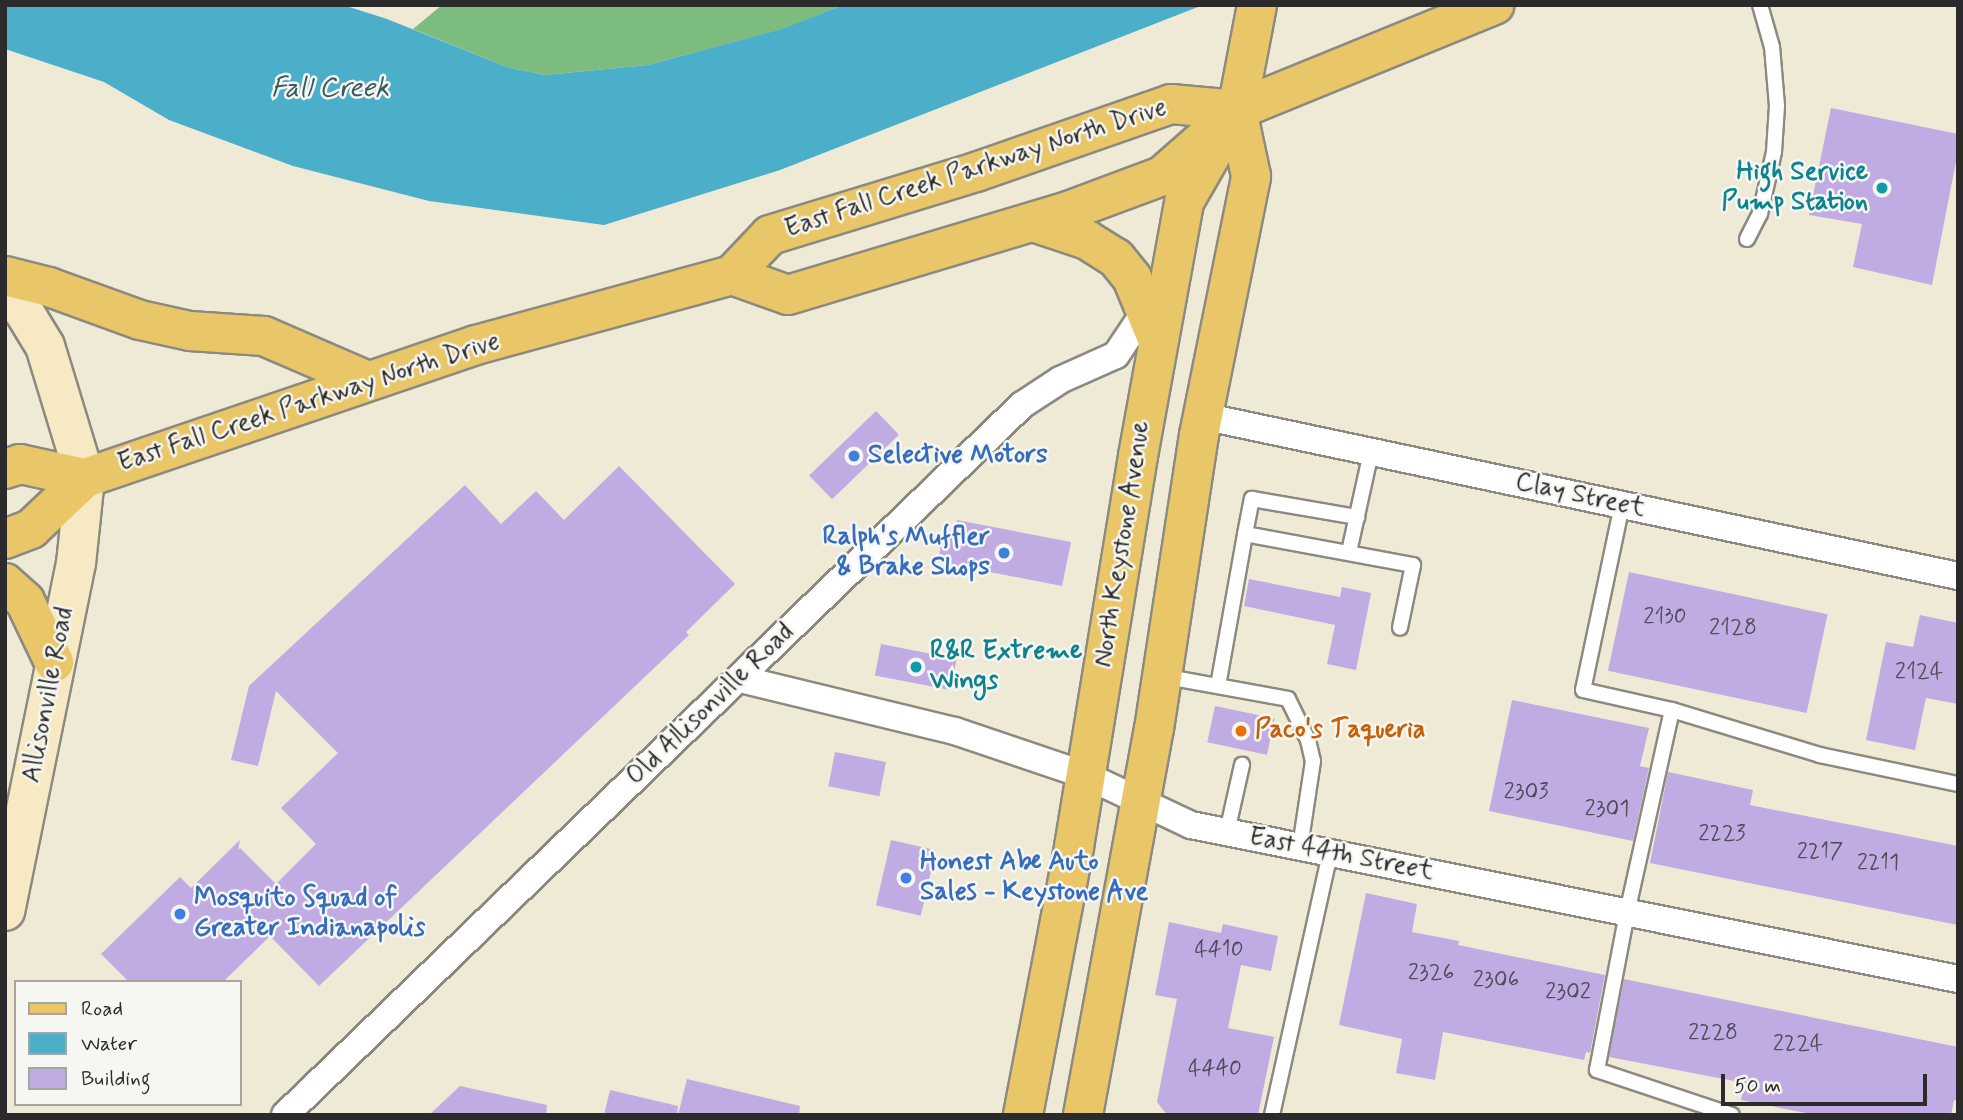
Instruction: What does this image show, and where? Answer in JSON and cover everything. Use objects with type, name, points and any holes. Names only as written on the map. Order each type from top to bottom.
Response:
[{"type":"main road","name":"North Keystone Avenue","points":[[1023,1115],[1085,775],[1151,326],[1169,277],[1184,202],[1237,110],[1257,5]]},
{"type":"main road","name":"East Fall Creek Parkway North Drive","points":[[732,275],[788,295],[1033,222],[1162,176],[1237,110],[1494,5]]},
{"type":"main road","name":"East Fall Creek Parkway North Drive","points":[[5,291],[23,310],[46,346],[85,478],[476,345],[732,275],[770,235],[964,176],[1171,104],[1237,110]]},
{"type":"main road","name":"North Keystone Avenue","points":[[1083,1115],[1162,676],[1202,416],[1251,176],[1237,110]]},
{"type":"main road","points":[[1033,222],[1087,240],[1116,258],[1132,278],[1151,326]]},
{"type":"main road","points":[[5,276],[49,288],[140,320],[178,329],[226,336],[264,336],[368,381]]},
{"type":"main road","points":[[5,469],[20,464],[85,478]]},
{"type":"main road","points":[[5,539],[31,529],[85,478]]},
{"type":"main road","name":"Allisonville Road","points":[[5,911],[76,563],[85,478]]},
{"type":"main road","points":[[5,583],[25,601],[54,662]]},
{"type":"street","name":"Old Allisonville Road","points":[[285,1115],[1022,405],[1060,380],[1116,355],[1151,326]]},
{"type":"street","name":"Clay Street","points":[[1202,416],[1958,576]]},
{"type":"street","name":"East 44th Street","points":[[740,678],[955,731],[1085,775],[1173,819],[1958,979]]},
{"type":"lane","points":[[1747,239],[1760,214],[1774,152],[1777,106],[1772,47],[1760,5]]},
{"type":"lane","points":[[1349,552],[1371,452]]},
{"type":"lane","points":[[1218,686],[1252,499],[1356,517]]},
{"type":"lane","points":[[1622,505],[1583,690],[1672,710],[1821,755],[1958,784]]},
{"type":"lane","points":[[1245,534],[1413,565],[1400,628]]},
{"type":"lane","points":[[1162,676],[1288,699],[1308,740],[1313,761],[1300,847]]},
{"type":"lane","points":[[1672,710],[1627,913],[1597,1070],[1732,1115]]},
{"type":"lane","points":[[1227,832],[1242,765]]},
{"type":"lane","points":[[1272,1115],[1330,853]]},
{"type":"green space","points":[[442,5],[843,5],[783,29],[648,65],[545,75],[507,67],[413,29]]},
{"type":"water","name":"Fall Creek","points":[[5,5],[343,5],[387,19],[507,67],[545,75],[648,65],[782,29],[843,5],[1203,5],[780,170],[604,225],[429,201],[293,166],[169,120],[104,82],[5,49]]},
{"type":"building","name":"High Service Pump Station","points":[[1831,108],[1958,134],[1958,151],[1932,285],[1853,267],[1862,224],[1809,215]]},
{"type":"building","name":"Selective Motors","points":[[876,411],[899,435],[832,499],[809,476]]},
{"type":"building","points":[[619,466],[735,584],[686,632],[689,635],[319,986],[270,936],[225,980],[127,980],[101,954],[180,877],[191,888],[240,840],[238,850],[240,848],[276,884],[316,844],[281,808],[338,753],[276,691],[258,766],[231,760],[249,686],[465,485],[501,524],[536,491],[564,520]]},
{"type":"building","name":"Ralph's Muffler & Brake Shops","points":[[957,520],[1071,542],[1062,586],[938,562],[941,544],[955,532]]},
{"type":"building","points":[[1629,572],[1828,614],[1807,713],[1608,671]]},
{"type":"building","points":[[1249,579],[1340,597],[1342,587],[1371,593],[1356,670],[1327,664],[1335,625],[1244,606]]},
{"type":"building","points":[[1920,615],[1958,623],[1958,704],[1926,698],[1915,750],[1866,740],[1886,642],[1913,647]]},
{"type":"building","name":"R&R Extreme Wings","points":[[881,644],[957,659],[950,690],[875,675]]},
{"type":"building","points":[[1512,700],[1649,728],[1640,766],[1649,768],[1633,841],[1489,811]]},
{"type":"building","name":"Paco's Taqueria","points":[[1215,706],[1275,719],[1267,755],[1207,742]]},
{"type":"building","points":[[835,752],[886,762],[879,796],[828,786]]},
{"type":"building","points":[[1668,772],[1753,790],[1750,805],[1958,846],[1958,925],[1650,863]]},
{"type":"building","name":"Honest Abe Auto Sales - Keystone Ave","points":[[891,840],[936,850],[921,916],[876,905]]},
{"type":"building","points":[[1366,893],[1417,904],[1412,932],[1459,941],[1458,945],[1605,975],[1590,1053],[1586,1052],[1584,1060],[1443,1032],[1435,1080],[1396,1073],[1402,1039],[1339,1025]]},
{"type":"building","points":[[1169,922],[1221,933],[1223,924],[1278,936],[1271,971],[1241,965],[1228,1028],[1274,1037],[1258,1115],[1167,1115],[1157,1102],[1177,999],[1155,995]]},
{"type":"building","points":[[1624,979],[1958,1047],[1958,1101],[1954,1100],[1951,1115],[1816,1115],[1741,1100],[1745,1083],[1609,1057]]},
{"type":"building","points":[[687,1079],[800,1106],[799,1115],[678,1115]]},
{"type":"building","points":[[460,1086],[547,1105],[546,1115],[429,1115]]},
{"type":"building","points":[[610,1090],[678,1106],[677,1115],[604,1115]]},
{"type":"place","name":"High Service Pump Station","points":[[1882,188]]},
{"type":"place","name":"Selective Motors","points":[[854,456]]},
{"type":"place","name":"Ralph's Muffler & Brake Shops","points":[[1004,553]]},
{"type":"place","name":"R&R Extreme Wings","points":[[916,667]]},
{"type":"place","name":"Paco's Taqueria","points":[[1241,731]]},
{"type":"place","name":"Honest Abe Auto Sales - Keystone Ave","points":[[906,878]]},
{"type":"place","name":"Mosquito Squad of Greater Indianapolis","points":[[180,914]]}]
